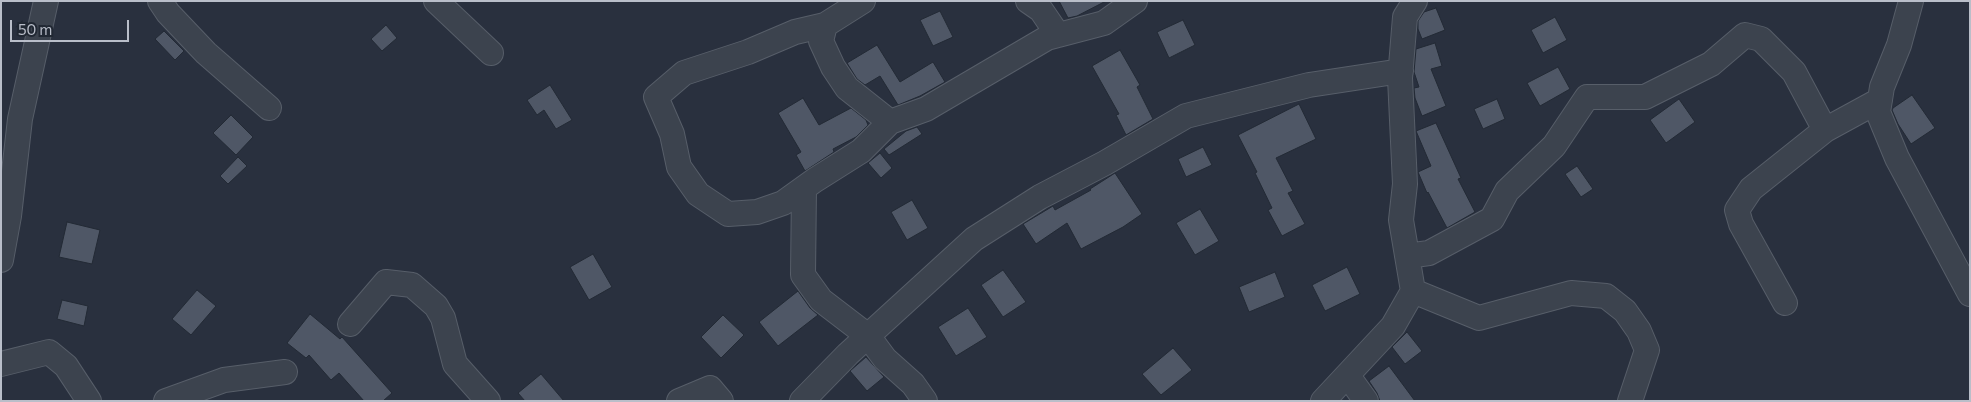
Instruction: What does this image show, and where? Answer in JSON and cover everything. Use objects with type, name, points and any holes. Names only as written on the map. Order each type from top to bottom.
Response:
[{"type":"street","points":[[1,260],[5,214],[20,119],[46,1]]},
{"type":"street","points":[[160,1],[168,13],[206,53],[269,108]]},
{"type":"street","points":[[436,1],[491,53]]},
{"type":"street","points":[[863,1],[825,25],[795,32],[748,52],[684,73],[656,97],[672,134],[678,168],[698,194],[728,214],[757,212],[783,203],[861,151],[890,122],[926,110],[1047,38],[1104,23],[1134,1]]},
{"type":"street","points":[[1028,1],[1041,10],[1058,35]]},
{"type":"street","points":[[1323,401],[1393,326],[1413,291],[1401,220],[1405,184],[1401,71],[1405,17],[1415,1]]},
{"type":"street","points":[[1912,1],[1899,45],[1882,87],[1878,112],[1897,158],[1970,294]]},
{"type":"street","points":[[825,25],[821,41],[842,81],[847,88],[890,122]]},
{"type":"street","points":[[1407,256],[1430,253],[1492,219],[1507,191],[1554,146],[1587,97],[1645,97],[1711,64],[1745,35],[1761,39],[1794,72],[1825,130]]},
{"type":"street","points":[[802,401],[868,336],[974,240],[1040,197],[1186,116],[1310,85],[1401,71]]},
{"type":"street","points":[[1785,303],[1741,224],[1737,210],[1751,189],[1825,130],[1880,100]]},
{"type":"street","points":[[804,188],[803,275],[821,300],[868,336],[885,359],[913,384],[925,401]]},
{"type":"street","points":[[350,324],[386,282],[412,285],[436,306],[443,318],[454,364],[488,401]]},
{"type":"street","points":[[1413,291],[1479,318],[1571,293],[1606,296],[1625,311],[1639,331],[1647,350],[1630,401]]},
{"type":"street","points":[[1,364],[49,352],[66,366],[89,401]]},
{"type":"street","points":[[166,401],[224,380],[285,372]]},
{"type":"street","points":[[1348,376],[1366,401]]},
{"type":"street","points":[[679,401],[710,388],[721,401]]},
{"type":"building","points":[[1059,1],[1106,1],[1077,16],[1068,18]]},
{"type":"building","points":[[1436,8],[1445,30],[1422,39],[1418,29],[1418,21],[1424,12]]},
{"type":"building","points":[[940,11],[953,37],[933,46],[920,20]]},
{"type":"building","points":[[1555,17],[1567,40],[1543,53],[1531,30]]},
{"type":"building","points":[[1183,20],[1195,45],[1169,58],[1157,32]]},
{"type":"building","points":[[386,25],[397,38],[382,51],[371,39]]},
{"type":"building","points":[[164,31],[184,51],[175,60],[155,39]]},
{"type":"building","points":[[1435,43],[1442,66],[1431,69],[1446,106],[1422,116],[1415,98],[1414,88],[1419,87],[1414,72],[1416,49]]},
{"type":"building","points":[[877,45],[900,82],[933,62],[945,82],[920,96],[898,105],[880,76],[865,85],[857,79],[847,63]]},
{"type":"building","points":[[1120,50],[1140,85],[1137,87],[1153,119],[1126,135],[1116,115],[1119,114],[1092,66]]},
{"type":"building","points":[[1558,67],[1570,89],[1540,106],[1527,83]]},
{"type":"building","points":[[550,85],[572,120],[556,129],[544,110],[537,115],[527,100]]},
{"type":"building","points":[[1912,95],[1935,128],[1911,144],[1898,124],[1892,110]]},
{"type":"building","points":[[803,98],[819,125],[851,108],[866,120],[868,125],[856,137],[833,149],[834,152],[805,171],[796,155],[801,152],[778,113]]},
{"type":"building","points":[[1497,99],[1505,119],[1483,129],[1474,109]]},
{"type":"building","points":[[1679,99],[1695,122],[1666,143],[1650,120]]},
{"type":"building","points":[[1299,104],[1316,139],[1276,158],[1293,191],[1288,193],[1305,224],[1282,236],[1268,210],[1272,208],[1255,173],[1257,172],[1238,135]]},
{"type":"building","points":[[231,115],[253,137],[236,155],[213,133]]},
{"type":"building","points":[[1436,123],[1461,178],[1458,179],[1475,212],[1447,228],[1427,193],[1418,172],[1431,166],[1416,131]]},
{"type":"building","points":[[917,127],[922,134],[889,155],[884,149],[906,131]]},
{"type":"building","points":[[1203,147],[1212,165],[1186,177],[1178,159]]},
{"type":"building","points":[[880,153],[892,168],[881,178],[868,163]]},
{"type":"building","points":[[238,157],[247,166],[228,184],[220,176]]},
{"type":"building","points":[[1577,166],[1593,189],[1581,197],[1565,174]]},
{"type":"building","points":[[1115,173],[1142,214],[1123,227],[1081,249],[1067,223],[1036,244],[1023,224],[1053,206],[1055,210],[1091,190]]},
{"type":"building","points":[[912,200],[928,228],[907,240],[891,212]]},
{"type":"building","points":[[1200,209],[1219,241],[1195,255],[1176,223]]},
{"type":"building","points":[[67,222],[100,230],[92,264],[59,257]]},
{"type":"building","points":[[593,254],[612,287],[589,300],[570,267]]},
{"type":"building","points":[[1347,267],[1360,294],[1325,311],[1312,285]]},
{"type":"building","points":[[1003,270],[1026,302],[1003,317],[981,285]]},
{"type":"building","points":[[1275,272],[1285,297],[1249,312],[1239,287]]},
{"type":"building","points":[[197,290],[216,306],[191,335],[172,319]]},
{"type":"building","points":[[798,291],[810,308],[818,315],[778,346],[759,322]]},
{"type":"building","points":[[62,300],[88,306],[84,326],[57,319]]},
{"type":"building","points":[[968,308],[987,337],[956,356],[938,327]]},
{"type":"building","points":[[310,314],[340,339],[342,337],[392,393],[383,401],[364,401],[339,373],[331,380],[309,355],[306,358],[287,343]]},
{"type":"building","points":[[723,315],[744,335],[721,358],[701,337]]},
{"type":"building","points":[[1407,332],[1422,351],[1405,364],[1392,347]]},
{"type":"building","points":[[1173,348],[1192,370],[1161,395],[1142,374]]},
{"type":"building","points":[[866,357],[884,377],[867,391],[850,371]]},
{"type":"building","points":[[1389,366],[1415,401],[1380,401],[1369,381]]},
{"type":"building","points":[[541,374],[564,401],[525,401],[518,393]]}]
